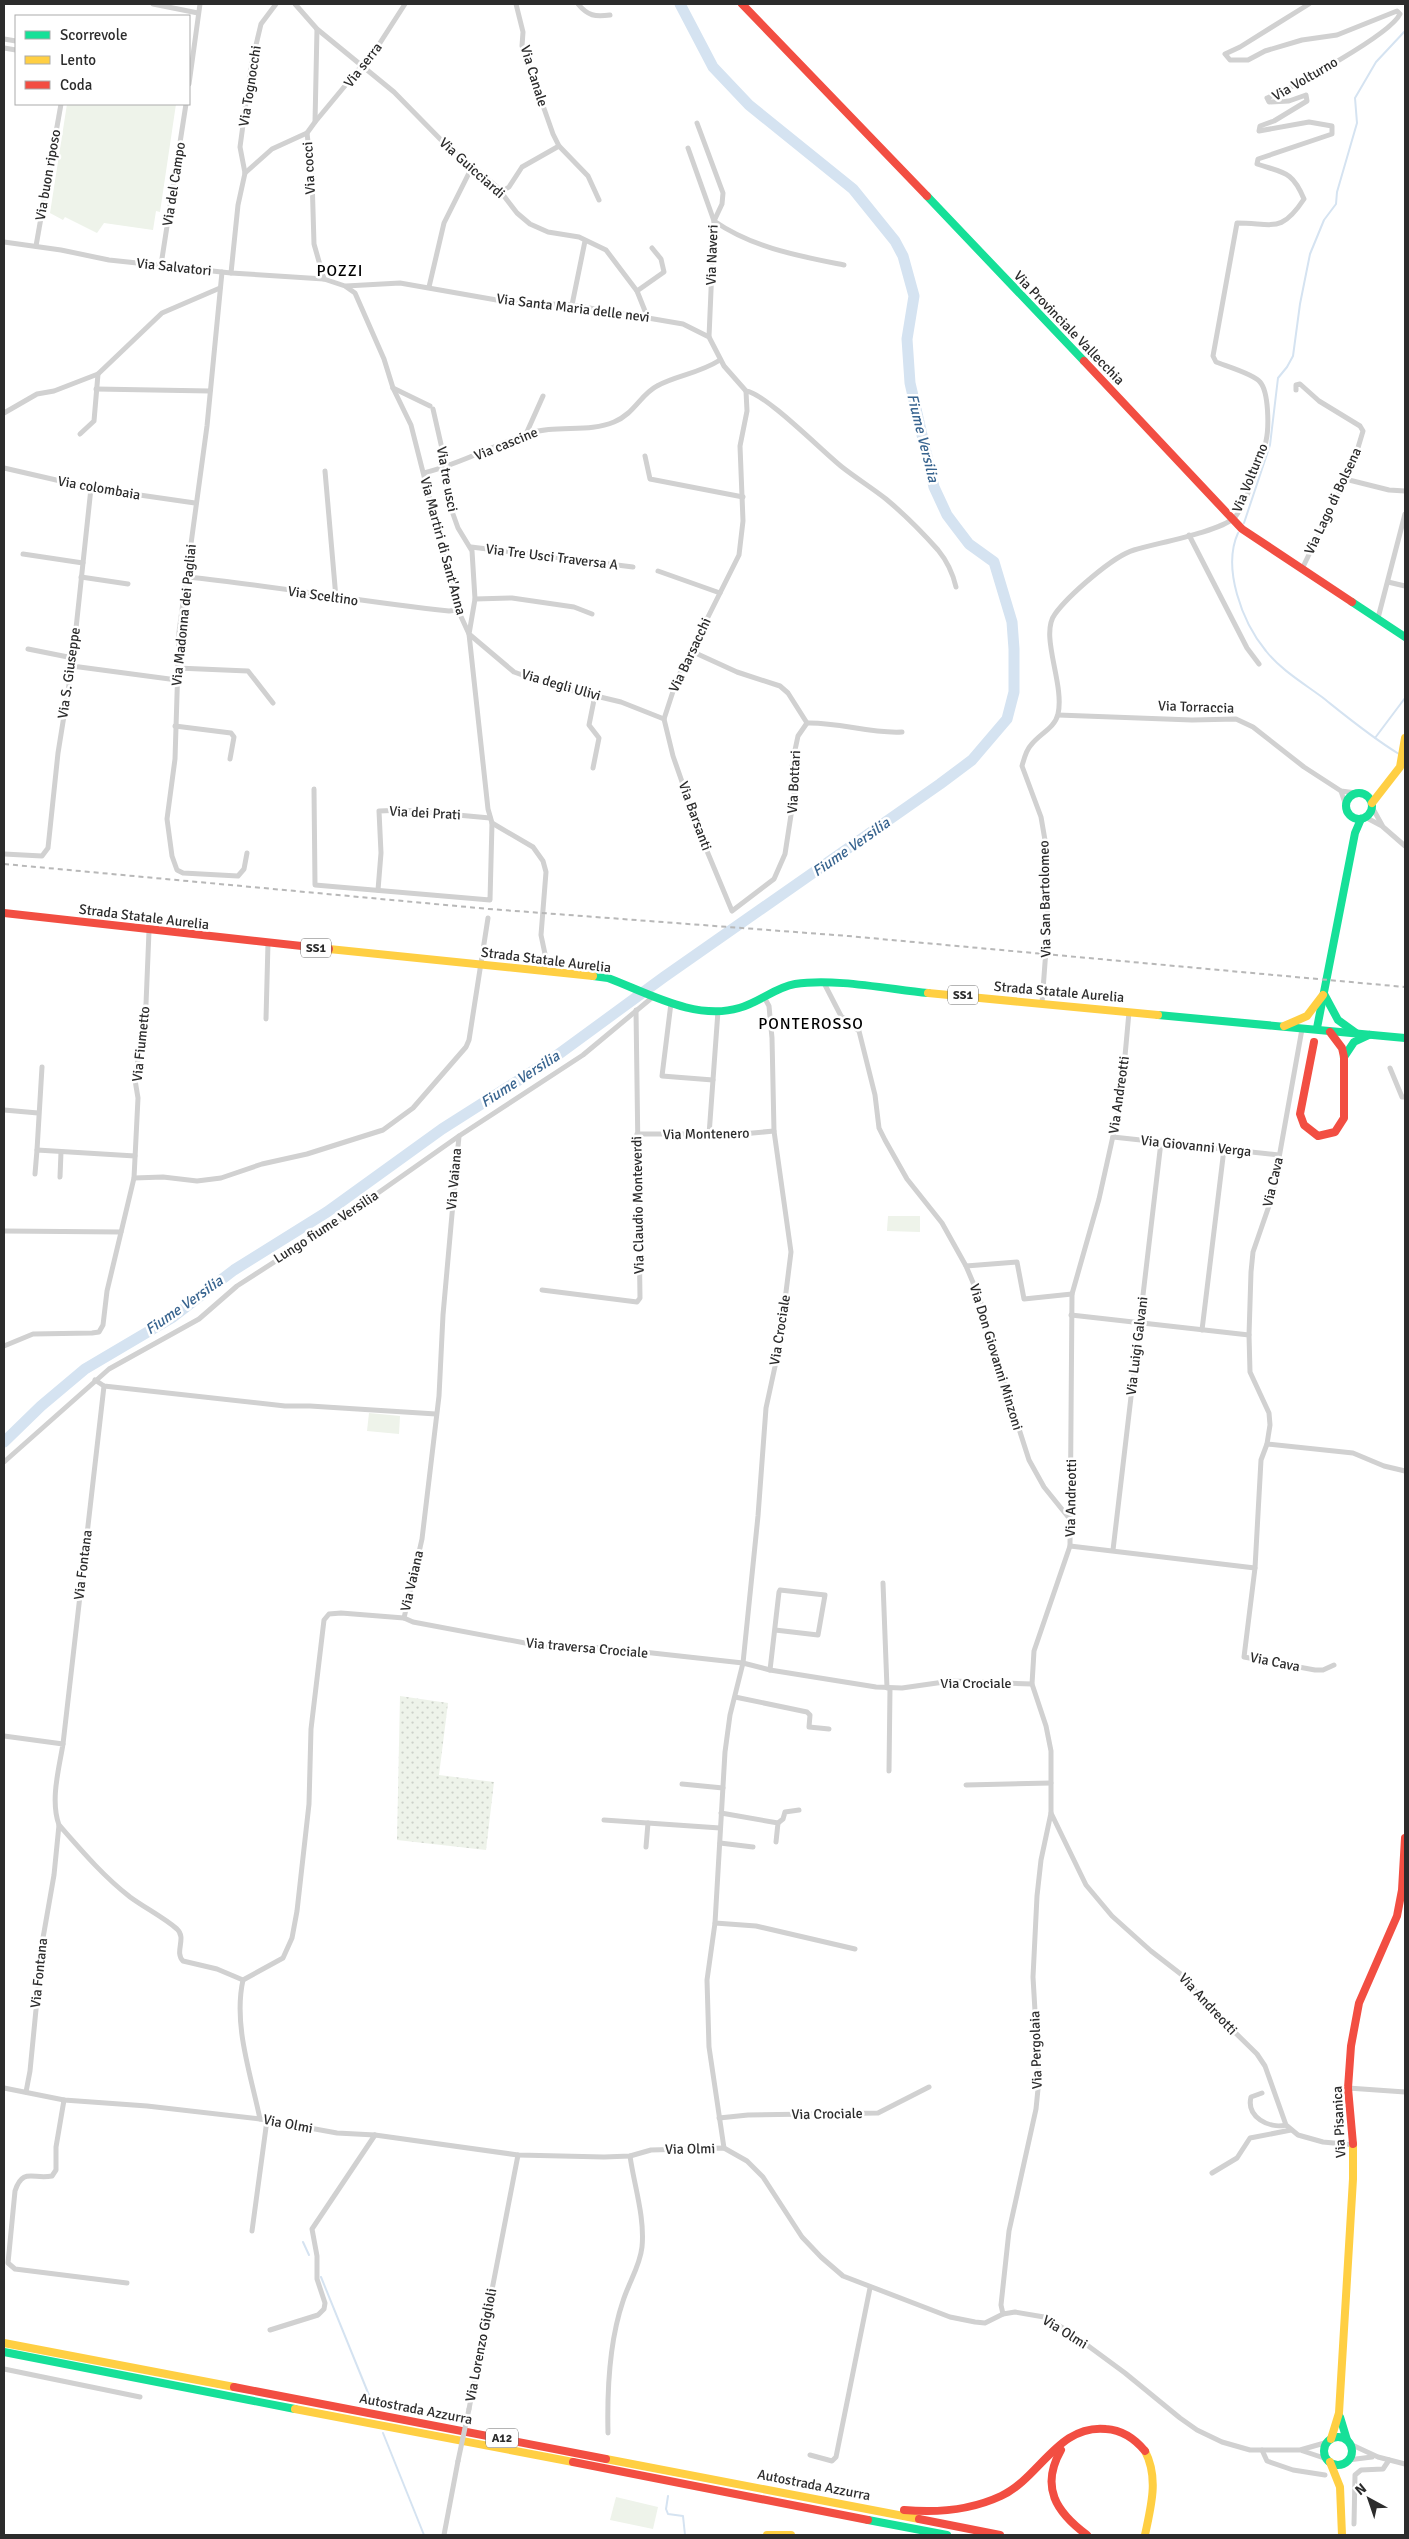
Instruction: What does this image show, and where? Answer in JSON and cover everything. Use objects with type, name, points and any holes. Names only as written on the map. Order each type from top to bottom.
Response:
[{"type":"main road","name":"Via Provinciale Vallecchia","points":[[742,4],[892,159],[1242,529],[1405,637]]},
{"type":"main road","points":[[1317,1028],[1355,833],[1384,787],[1400,767],[1405,738]]},
{"type":"main road","points":[[1355,833],[1346,806],[1349,798],[1384,787]]},
{"type":"main road","points":[[1360,794],[1372,805]]},
{"type":"main road","points":[[1349,814],[1363,818]]},
{"type":"main road","name":"Strada Statale Aurelia","points":[[4,913],[149,931],[608,978],[694,1010],[718,1011],[746,1006],[793,984],[824,983],[1405,1038]]},
{"type":"main road","points":[[1284,1026],[1307,1016],[1324,994]]},
{"type":"main road","points":[[1324,994],[1338,1020],[1356,1033]]},
{"type":"main road","points":[[1314,1042],[1301,1120],[1308,1130],[1318,1136],[1334,1132],[1344,1118],[1344,1057],[1342,1048],[1330,1032]]},
{"type":"main road","points":[[1344,1057],[1348,1048],[1354,1042],[1369,1035]]},
{"type":"main road","name":"Via Pisanica","points":[[1340,2487],[1324,2450],[1330,2441],[1339,2413],[1350,2246],[1354,2145],[1348,2088],[1355,2014],[1392,1934],[1400,1902],[1405,1838]]},
{"type":"main road","name":"Autostrada Azzurra","points":[[4,2343],[1000,2535]]},
{"type":"main road","name":"Autostrada Azzurra","points":[[4,2352],[947,2535]]},
{"type":"main road","name":"Via Pisanica","points":[[1339,2413],[1351,2454],[1346,2462],[1340,2487],[1342,2535]]},
{"type":"main road","points":[[842,2504],[941,2512],[972,2506],[1002,2495],[1026,2480],[1072,2436],[1090,2429],[1107,2428],[1117,2430],[1133,2439],[1150,2462],[1154,2487],[1144,2535]]},
{"type":"main road","points":[[1087,2535],[1070,2522],[1058,2508],[1051,2491],[1051,2479],[1055,2459],[1064,2447],[1077,2437],[1098,2431],[1118,2434],[1128,2439],[1145,2459],[1150,2486],[1144,2535]]},
{"type":"main road","points":[[1330,2441],[1339,2438],[1348,2442]]},
{"type":"main road","points":[[1329,2460],[1338,2465],[1346,2462]]},
{"type":"main road","points":[[767,2535],[791,2535]]},
{"type":"street","points":[[153,4],[198,13]]},
{"type":"street","points":[[190,68],[200,4]]},
{"type":"street","name":"Via Tognocchi","points":[[231,273],[238,205],[245,173],[240,147],[251,66],[261,24],[276,4]]},
{"type":"street","name":"Via Guicciardi","points":[[295,4],[317,28],[394,92],[472,168],[501,192],[517,214],[542,230],[579,237],[606,250],[637,290],[648,316]]},
{"type":"street","name":"Via serra","points":[[315,122],[395,22],[405,4]]},
{"type":"street","name":"Via Canale","points":[[516,4],[522,32],[522,46],[559,146],[588,176],[599,200]]},
{"type":"street","points":[[578,4],[584,11],[594,16],[610,15]]},
{"type":"street","name":"Via Volturno","points":[[1233,520],[1241,509],[1266,441],[1267,401],[1264,387],[1259,380],[1216,362],[1214,356],[1237,223],[1275,226],[1294,214],[1304,199],[1299,187],[1283,170],[1257,164],[1258,159],[1332,134],[1332,126],[1309,122],[1259,131],[1260,126],[1274,121],[1307,101],[1306,95],[1289,101],[1269,102],[1268,98],[1284,91],[1360,47],[1394,22],[1400,14],[1397,11],[1336,35],[1302,40],[1265,51],[1248,60],[1230,60],[1225,54],[1240,47],[1309,4]]},
{"type":"street","name":"Via cocci","points":[[317,28],[315,122],[308,132],[314,244],[324,279]]},
{"type":"street","name":"Via buon riposo","points":[[36,246],[61,105]]},
{"type":"street","name":"Via del Campo","points":[[161,265],[186,105]]},
{"type":"street","points":[[697,123],[723,192],[722,204],[714,221],[748,241],[806,258],[844,265]]},
{"type":"street","points":[[245,173],[272,149],[308,132]]},
{"type":"street","points":[[501,192],[509,187],[522,167],[559,146]]},
{"type":"street","name":"Via Naveri","points":[[688,148],[714,221],[709,337]]},
{"type":"street","points":[[429,287],[444,223],[472,168]]},
{"type":"street","points":[[572,305],[585,241]]},
{"type":"street","name":"Via Salvatori","points":[[4,242],[36,246],[108,260],[231,273],[324,279],[345,286]]},
{"type":"street","points":[[637,290],[664,272],[661,259],[652,248]]},
{"type":"street","name":"Via Madonna dei Pagliai","points":[[222,272],[207,426],[195,503],[177,668],[175,759],[168,819],[172,856],[177,870],[183,873],[238,876],[244,869],[247,853]]},
{"type":"street","name":"Via Santa Maria delle nevi","points":[[345,286],[386,282],[429,287],[508,302],[572,305],[648,316],[683,324],[709,337]]},
{"type":"street","name":"Via Martiri di Sant'Anna","points":[[345,286],[355,293],[364,310],[393,388],[411,425],[458,610],[469,634],[491,820],[490,900],[378,890]]},
{"type":"street","points":[[4,413],[37,394],[63,388],[98,374],[162,313],[220,288]]},
{"type":"street","points":[[709,337],[720,360],[746,392],[753,392],[767,402],[841,466],[885,498],[939,551],[954,576],[956,587]]},
{"type":"street","name":"Via cascine","points":[[424,473],[445,467],[526,434],[546,428],[598,426],[613,423],[629,414],[659,385],[705,370],[720,360]]},
{"type":"street","points":[[80,434],[94,421],[98,374]]},
{"type":"street","name":"Via Lago di Bolsena","points":[[1296,390],[1295,387],[1300,384],[1319,401],[1360,426],[1363,431],[1345,479],[1302,569]]},
{"type":"street","name":"Via tre usci","points":[[393,388],[432,408],[436,418],[453,514],[458,528],[471,547],[475,569],[475,599],[469,634]]},
{"type":"street","points":[[96,389],[210,391]]},
{"type":"street","name":"Via Barsacchi","points":[[664,719],[677,678],[739,555],[743,521],[740,446],[747,411],[746,392]]},
{"type":"street","points":[[526,434],[543,396]]},
{"type":"street","points":[[645,456],[650,479],[743,498]]},
{"type":"street","name":"Via colombaia","points":[[4,468],[91,488],[195,503]]},
{"type":"street","points":[[325,471],[336,598]]},
{"type":"street","points":[[1345,479],[1388,490],[1405,491]]},
{"type":"street","name":"Via S. Giuseppe","points":[[4,854],[42,856],[49,842],[58,753],[73,658],[91,488]]},
{"type":"street","points":[[1378,618],[1404,531],[1405,514]]},
{"type":"street","points":[[1058,715],[1056,665],[1048,634],[1048,626],[1053,616],[1076,591],[1113,561],[1131,550],[1189,536],[1233,520]]},
{"type":"street","points":[[1189,536],[1247,648],[1260,664]]},
{"type":"street","name":"Via Tre Usci Traversa A","points":[[471,547],[633,567]]},
{"type":"street","points":[[23,554],[83,562]]},
{"type":"street","points":[[658,571],[720,593]]},
{"type":"street","points":[[81,577],[128,584]]},
{"type":"street","name":"Via Sceltino","points":[[188,577],[244,582],[336,598],[449,611],[458,610]]},
{"type":"street","points":[[1388,582],[1405,586]]},
{"type":"street","points":[[475,599],[512,598],[574,607],[592,614]]},
{"type":"street","name":"Via degli Ulivi","points":[[469,634],[514,672],[550,685],[595,695],[645,710],[664,719]]},
{"type":"street","points":[[28,650],[73,658]]},
{"type":"street","points":[[692,651],[737,672],[780,686],[788,693],[806,723],[825,722],[888,733],[902,732]]},
{"type":"street","points":[[72,666],[177,680]]},
{"type":"street","points":[[177,668],[248,671],[273,703]]},
{"type":"street","points":[[593,768],[599,738],[589,725],[595,695]]},
{"type":"street","name":"Via Torraccia","points":[[1058,715],[1192,720],[1236,719],[1253,727],[1304,767],[1341,791],[1360,794]]},
{"type":"street","name":"Via San Bartolomeo","points":[[1042,1003],[1048,923],[1046,846],[1041,817],[1022,766],[1030,745],[1051,726],[1058,715]]},
{"type":"street","name":"Via Barsanti","points":[[664,719],[673,756],[702,840],[732,911]]},
{"type":"street","name":"Via Bottari","points":[[732,911],[774,879],[785,854],[795,789],[792,767],[798,736],[806,723]]},
{"type":"street","points":[[175,726],[231,733],[234,737],[230,759]]},
{"type":"street","points":[[314,789],[315,885],[378,890]]},
{"type":"street","points":[[1341,791],[1346,806]]},
{"type":"street","points":[[1372,805],[1382,826]]},
{"type":"street","name":"Via dei Prati","points":[[378,890],[381,853],[379,811],[403,810],[491,820]]},
{"type":"street","points":[[1363,818],[1382,826],[1405,846]]},
{"type":"street","points":[[491,820],[533,847],[543,861],[546,872],[542,935],[545,954],[544,972]]},
{"type":"street","points":[[134,1178],[163,1177],[197,1181],[221,1178],[262,1164],[334,1145],[389,1126],[424,1097],[466,1047],[472,1031],[488,918]]},
{"type":"street","name":"Via Fiumetto","points":[[4,1346],[33,1334],[99,1332],[103,1325],[107,1291],[134,1178],[138,1098],[135,1080],[146,1004],[149,931]]},
{"type":"street","points":[[266,1019],[268,943]]},
{"type":"street","name":"Via Don Giovanni Minzoni","points":[[824,983],[841,1016],[859,1031],[875,1095],[879,1128],[885,1140],[907,1180],[942,1223],[966,1266],[980,1299],[987,1329],[1029,1460],[1044,1487],[1069,1518]]},
{"type":"street","name":"Lungo fiume Versilia","points":[[4,1462],[109,1370],[199,1319],[237,1286],[341,1219],[459,1136],[583,1055],[652,995]]},
{"type":"street","name":"Via Crociale","points":[[724,2148],[707,2016],[707,1980],[715,1922],[725,1752],[743,1663],[758,1516],[766,1408],[779,1348],[791,1252],[774,1131],[772,1038],[769,1006],[764,997]]},
{"type":"street","points":[[670,1002],[662,1076],[713,1080]]},
{"type":"street","name":"Via Claudio Monteverdi","points":[[542,1290],[637,1302],[640,1298],[636,1010]]},
{"type":"street","points":[[709,1134],[718,1011]]},
{"type":"street","name":"Via Andreotti","points":[[1129,1011],[1121,1100],[1099,1199],[1072,1294],[1073,1416],[1069,1518],[1070,1546],[1034,1651],[1032,1684],[1046,1726],[1051,1751],[1051,1813],[1086,1885],[1096,1899],[1151,1952],[1182,1975],[1207,2005],[1257,2054],[1265,2066],[1286,2125],[1298,2135],[1323,2142],[1354,2145]]},
{"type":"street","name":"Via Cava","points":[[1302,1029],[1272,1197],[1253,1252],[1249,1335],[1250,1372],[1269,1412],[1267,1444],[1261,1460],[1255,1568],[1244,1658],[1315,1670],[1323,1670],[1334,1665]]},
{"type":"street","points":[[35,1174],[42,1067]]},
{"type":"street","points":[[1390,1068],[1402,1097],[1405,1097]]},
{"type":"street","points":[[4,1110],[38,1113]]},
{"type":"street","name":"Via Montenero","points":[[637,1134],[709,1134],[774,1131]]},
{"type":"street","name":"Via Vaiana","points":[[243,1980],[283,1958],[292,1938],[297,1911],[309,1804],[310,1729],[324,1620],[329,1614],[341,1613],[404,1618],[422,1539],[436,1414],[459,1136]]},
{"type":"street","name":"Via Giovanni Verga","points":[[1113,1137],[1279,1155]]},
{"type":"street","name":"Via Luigi Galvani","points":[[1113,1550],[1161,1142]]},
{"type":"street","points":[[1202,1330],[1224,1149]]},
{"type":"street","points":[[37,1150],[135,1156]]},
{"type":"street","points":[[60,1178],[61,1152]]},
{"type":"street","points":[[4,1230],[121,1232]]},
{"type":"street","points":[[966,1266],[1017,1262],[1024,1299],[1072,1294]]},
{"type":"street","points":[[1071,1315],[1249,1335]]},
{"type":"street","points":[[96,1380],[104,1386],[285,1406],[436,1414]]},
{"type":"street","name":"Via Fontana","points":[[63,1744],[104,1386]]},
{"type":"street","points":[[1267,1444],[1352,1453],[1384,1466],[1405,1471]]},
{"type":"street","points":[[1070,1546],[1255,1568]]},
{"type":"street","points":[[882,1583],[889,1688],[889,1771]]},
{"type":"street","points":[[770,1670],[775,1630],[781,1589],[824,1594],[818,1635],[775,1630]]},
{"type":"street","name":"Via traversa Crociale","points":[[404,1618],[413,1622],[541,1646],[607,1648],[743,1663]]},
{"type":"street","name":"Via Crociale","points":[[743,1663],[770,1670],[889,1688],[902,1688],[952,1680],[1032,1684]]},
{"type":"street","points":[[735,1697],[807,1712],[810,1715],[809,1727],[829,1729]]},
{"type":"street","points":[[4,1736],[63,1744],[56,1788],[56,1816],[59,1825],[111,1881],[178,1930],[181,1936],[179,1952],[183,1961],[217,1970],[243,1980],[240,2002],[242,2029],[260,2119]]},
{"type":"street","points":[[966,1785],[1051,1783]]},
{"type":"street","points":[[682,1784],[723,1788]]},
{"type":"street","points":[[722,1813],[778,1822],[783,1819],[785,1812],[799,1810]]},
{"type":"street","name":"Via Pergolaia","points":[[1003,2314],[1002,2305],[1009,2231],[1036,2108],[1039,2079],[1033,1977],[1039,1878],[1051,1813]]},
{"type":"street","points":[[604,1820],[720,1828]]},
{"type":"street","points":[[776,1842],[778,1822]]},
{"type":"street","points":[[646,1847],[648,1823]]},
{"type":"street","name":"Via Fontana","points":[[26,2092],[30,2071],[42,1938],[54,1875],[59,1825]]},
{"type":"street","points":[[720,1843],[753,1847]]},
{"type":"street","points":[[715,1922],[756,1926],[855,1949]]},
{"type":"street","name":"Via Crociale","points":[[719,2118],[748,2115],[878,2113],[929,2087]]},
{"type":"street","name":"Via Olmi","points":[[4,2088],[64,2100],[148,2106],[260,2119],[337,2133],[375,2135],[447,2147],[518,2155],[630,2156],[651,2150],[724,2148],[747,2161],[763,2177],[802,2236],[835,2272],[870,2288],[950,2317],[975,2322],[994,2320],[1003,2314],[1024,2312],[1050,2320],[1125,2373],[1197,2430],[1222,2442],[1250,2450],[1300,2450],[1330,2441]]},
{"type":"street","points":[[1348,2088],[1405,2092]]},
{"type":"street","points":[[1262,2094],[1251,2097],[1250,2101],[1258,2118],[1271,2126],[1286,2125]]},
{"type":"street","points":[[64,2100],[56,2147],[56,2170],[52,2176],[23,2177],[17,2186],[8,2263],[15,2269],[127,2283]]},
{"type":"street","points":[[252,2231],[267,2120]]},
{"type":"street","points":[[1212,2173],[1237,2158],[1250,2138],[1291,2130]]},
{"type":"street","points":[[270,2330],[318,2314],[324,2309],[325,2303],[317,2279],[318,2256],[312,2230],[375,2135]]},
{"type":"street","name":"Via Lorenzo Giglioli","points":[[444,2535],[518,2155]]},
{"type":"street","points":[[608,2433],[607,2404],[615,2336],[623,2301],[638,2265],[642,2248],[642,2228],[630,2156]]},
{"type":"street","points":[[810,2455],[832,2461],[836,2457],[870,2288]]},
{"type":"street","points":[[4,2369],[140,2397]]},
{"type":"street","points":[[1348,2442],[1378,2457],[1405,2464]]},
{"type":"street","points":[[1262,2450],[1267,2461],[1292,2470],[1325,2475]]},
{"type":"street","name":"Via Olmi","points":[[1300,2450],[1329,2460]]},
{"type":"street","points":[[1346,2462],[1360,2457],[1378,2457]]},
{"type":"street","points":[[1354,2524],[1355,2475],[1361,2470],[1383,2469],[1389,2460]]},
{"type":"shaded area","points":[[67,105],[176,105],[160,212],[156,211],[153,230],[104,223],[97,233],[65,217],[63,220],[50,213]]},
{"type":"shaded area","points":[[888,1216],[920,1216],[920,1232],[887,1231]]},
{"type":"shaded area","points":[[369,1413],[400,1416],[399,1434],[367,1431]]},
{"type":"shaded area","points":[[400,1696],[448,1703],[439,1775],[494,1782],[486,1850],[397,1840]]},
{"type":"shaded area","points":[[616,2497],[658,2507],[653,2529],[610,2520]]},
{"type":"waterway","name":"Fiume Versilia","points":[[4,1442],[41,1406],[85,1369],[173,1317],[234,1270],[327,1212],[442,1129],[552,1059],[664,977],[940,784],[972,760],[1007,719],[1014,692],[1012,622],[994,562],[969,544],[947,515],[934,487],[910,383],[907,339],[914,296],[903,256],[895,241],[853,189],[749,105],[713,67],[680,4]]},
{"type":"waterway","points":[[1244,523],[1270,445],[1278,378],[1293,356],[1300,304],[1310,254],[1324,220],[1336,204],[1337,192],[1357,123],[1355,98],[1376,62],[1405,31]]},
{"type":"waterway","points":[[1238,533],[1232,562],[1234,578],[1242,610],[1257,639],[1272,658],[1285,670],[1369,734],[1399,754]]},
{"type":"waterway","points":[[1375,738],[1405,698]]},
{"type":"waterway","points":[[303,2242],[309,2255]]},
{"type":"waterway","points":[[321,2277],[373,2405]]},
{"type":"waterway","points":[[383,2433],[424,2535]]},
{"type":"waterway","points":[[668,2496],[666,2509],[668,2514],[683,2516],[685,2535]]},
{"type":"railway","points":[[4,864],[489,909],[848,936],[1405,987]]},
{"type":"traffic: fast","points":[[927,196],[1084,361]]},
{"type":"traffic: fast","points":[[1352,602],[1405,637]]},
{"type":"traffic: fast","points":[[1359,793],[1368,797],[1372,806],[1368,815],[1359,819],[1350,815],[1346,806],[1350,797],[1359,793]]},
{"type":"traffic: fast","points":[[1317,1028],[1355,833],[1361,819]]},
{"type":"traffic: fast","points":[[593,976],[608,978],[672,1004],[706,1011],[723,1011],[739,1008],[795,984],[844,983],[928,993]]},
{"type":"traffic: fast","points":[[1324,994],[1338,1020],[1356,1033]]},
{"type":"traffic: fast","points":[[1158,1015],[1405,1038]]},
{"type":"traffic: fast","points":[[1344,1057],[1354,1042],[1369,1035]]},
{"type":"traffic: fast","points":[[4,2352],[295,2409]]},
{"type":"traffic: fast","points":[[1340,2417],[1347,2440]]},
{"type":"traffic: fast","points":[[1338,2437],[1348,2441],[1352,2451],[1348,2461],[1338,2465],[1328,2461],[1324,2451],[1328,2441],[1338,2437]]},
{"type":"traffic: fast","points":[[868,2520],[947,2535]]},
{"type":"traffic: slow","points":[[1372,803],[1400,767],[1405,738]]},
{"type":"traffic: slow","points":[[329,949],[593,976]]},
{"type":"traffic: slow","points":[[928,993],[1158,1015]]},
{"type":"traffic: slow","points":[[1284,1026],[1307,1016],[1323,995]]},
{"type":"traffic: slow","points":[[1331,2439],[1339,2413],[1353,2179],[1353,2144]]},
{"type":"traffic: slow","points":[[4,2343],[234,2387]]},
{"type":"traffic: slow","points":[[295,2409],[573,2462]]},
{"type":"traffic: slow","points":[[1145,2451],[1152,2471],[1153,2482],[1145,2535]]},
{"type":"traffic: slow","points":[[606,2459],[919,2519]]},
{"type":"traffic: slow","points":[[1330,2462],[1340,2487],[1342,2535]]},
{"type":"traffic: slow","points":[[767,2535],[791,2535]]},
{"type":"traffic: jam","points":[[742,4],[927,196]]},
{"type":"traffic: jam","points":[[1084,361],[1242,529],[1352,602]]},
{"type":"traffic: jam","points":[[4,913],[329,949]]},
{"type":"traffic: jam","points":[[1314,1042],[1300,1114],[1304,1125],[1318,1136],[1335,1132],[1344,1118],[1344,1057],[1342,1048],[1330,1032]]},
{"type":"traffic: jam","points":[[1353,2144],[1348,2088],[1351,2046],[1359,2003],[1397,1916],[1402,1890],[1405,1838]]},
{"type":"traffic: jam","points":[[234,2387],[606,2459]]},
{"type":"traffic: jam","points":[[904,2510],[954,2509],[990,2501],[1015,2488],[1062,2443],[1075,2435],[1089,2430],[1106,2429],[1123,2433],[1145,2451]]},
{"type":"traffic: jam","points":[[1061,2450],[1052,2476],[1054,2498],[1067,2517],[1087,2535]]},
{"type":"traffic: jam","points":[[573,2462],[868,2520]]},
{"type":"traffic: jam","points":[[919,2519],[1000,2535]]},
{"type":"district","name":"POZZI","points":[[340,271]]},
{"type":"district","name":"PONTEROSSO","points":[[811,1024]]}]
